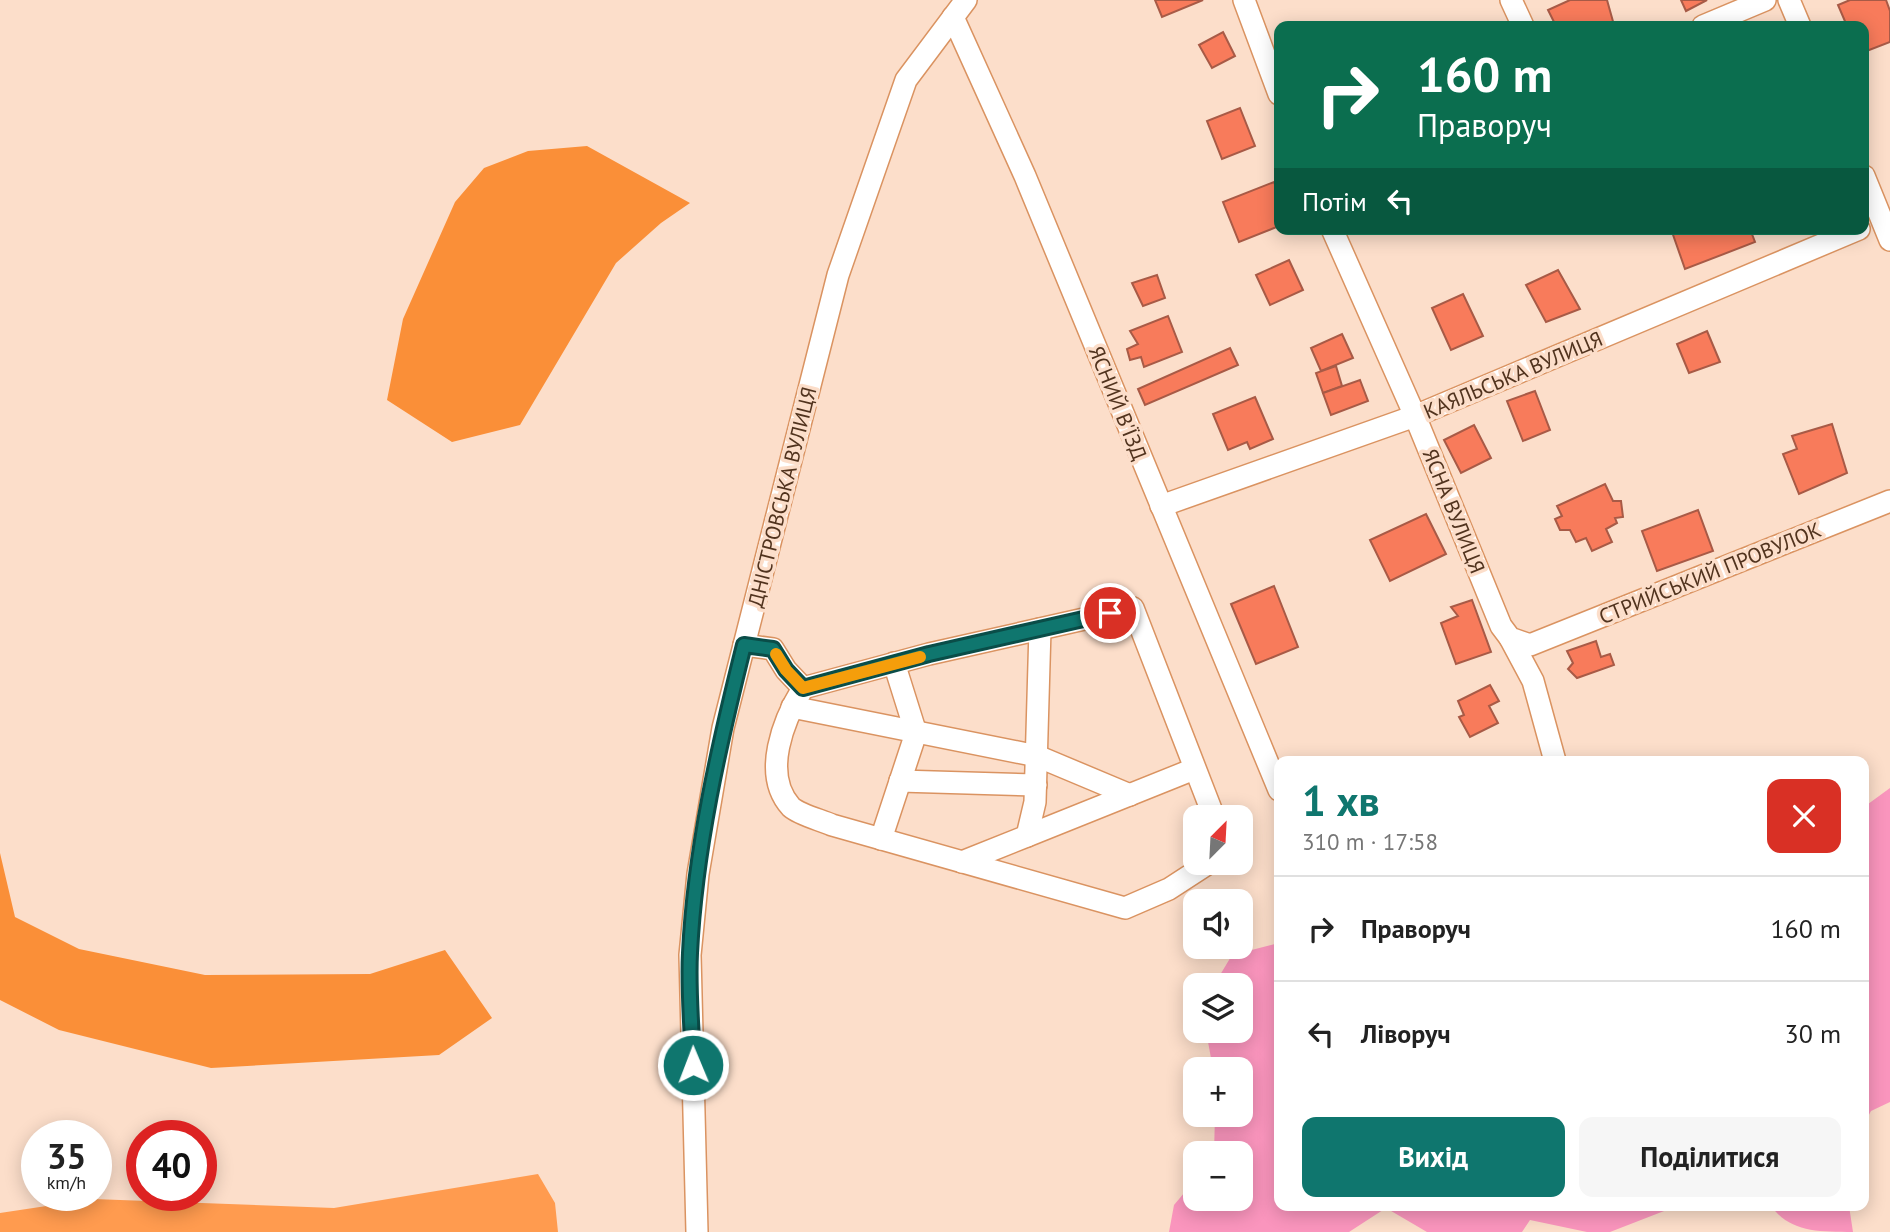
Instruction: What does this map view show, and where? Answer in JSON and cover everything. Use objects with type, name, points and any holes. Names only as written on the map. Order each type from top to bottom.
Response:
[{"type":"street","points":[[1244,0],[1274,81]]},
{"type":"street","points":[[1511,0],[1521,21]]},
{"type":"street","points":[[1715,21],[1765,0]]},
{"type":"street","points":[[1789,0],[1798,21]]},
{"type":"street","name":"ЯСНИЙ В'ЇЗД","points":[[960,8],[1025,176],[1274,778]]},
{"type":"street","name":"ДНІСТРОВСЬКА ВУЛИЦЯ","points":[[697,1232],[690,955],[698,874],[723,728],[838,275],[906,80],[960,8]]},
{"type":"street","points":[[1869,200],[1874,223],[1890,240]]},
{"type":"street","name":"ЯСНА ВУЛИЦЯ","points":[[1335,235],[1415,416],[1501,626],[1520,641],[1554,756]]},
{"type":"street","name":"КАЯЛЬСЬКА ВУЛИЦЯ","points":[[1161,506],[1415,416],[1845,235]]},
{"type":"street","name":"СТРИЙСЬКИЙ ПРОВУЛОК","points":[[1520,641],[1890,501]]},
{"type":"street","points":[[1191,875],[1169,889],[1125,908],[832,825],[792,807],[778,779],[778,744],[792,707],[803,688],[894,663],[1133,608],[1209,805]]},
{"type":"street","points":[[1027,836],[1036,785],[1040,629]]},
{"type":"street","points":[[744,645],[773,649],[786,670],[803,688]]},
{"type":"street","points":[[881,839],[916,733],[894,663]]},
{"type":"street","points":[[792,707],[1037,756],[1130,795]]},
{"type":"street","points":[[961,862],[1194,769]]},
{"type":"street","points":[[900,781],[1036,785]]},
{"type":"shaded area","points":[[587,146],[690,203],[661,223],[616,263],[520,425],[452,442],[387,400],[403,319],[455,202],[484,168],[528,151]]},
{"type":"shaded area","points":[[1890,788],[1890,1102],[1871,1111],[1869,1115],[1869,803]]},
{"type":"shaded area","points":[[0,853],[15,917],[79,949],[205,975],[370,974],[445,950],[492,1018],[439,1055],[211,1068],[59,1030],[0,1000]]},
{"type":"shaded area","points":[[1274,944],[1274,1211],[1381,1211],[1349,1232],[1169,1232],[1174,1205],[1183,1194],[1183,1211],[1253,1211],[1253,1141],[1214,1141],[1215,1127],[1253,1127],[1253,1057],[1211,1057],[1208,1043],[1253,1043],[1253,973],[1221,973],[1230,959],[1253,959],[1253,950]]},
{"type":"shaded area","points":[[538,1174],[555,1203],[558,1232],[0,1232],[0,1213],[21,1210],[112,1211],[112,1200],[126,1200],[126,1211],[217,1211],[217,1204],[334,1208]]},
{"type":"shaded area","points":[[1391,1211],[1664,1211],[1610,1232],[1587,1232],[1530,1220],[1522,1232],[1427,1232]]},
{"type":"shaded area","points":[[1775,1211],[1850,1211],[1853,1232],[1806,1229]]},
{"type":"building","points":[[1155,0],[1203,0],[1162,17]]},
{"type":"building","points":[[1570,0],[1607,0],[1613,21],[1554,21],[1548,10]]},
{"type":"building","points":[[1681,0],[1707,0],[1686,11]]},
{"type":"building","points":[[1850,0],[1886,0],[1890,11],[1890,42],[1869,50],[1869,21],[1845,21],[1838,5]]},
{"type":"building","points":[[1223,32],[1235,56],[1212,68],[1199,45]]},
{"type":"building","points":[[1240,108],[1255,146],[1222,159],[1207,121]]},
{"type":"building","points":[[1274,182],[1274,228],[1239,242],[1223,202]]},
{"type":"building","points":[[1673,235],[1752,235],[1755,242],[1685,269]]},
{"type":"building","points":[[1289,260],[1303,290],[1270,305],[1256,275]]},
{"type":"building","points":[[1558,270],[1580,309],[1546,322],[1526,285]]},
{"type":"building","points":[[1157,275],[1165,298],[1143,306],[1132,283]]},
{"type":"building","points":[[1463,294],[1483,336],[1451,350],[1432,308]]},
{"type":"building","points":[[1168,316],[1182,352],[1144,367],[1141,357],[1130,360],[1127,349],[1138,344],[1130,331]]},
{"type":"building","points":[[1707,331],[1720,362],[1689,373],[1677,344]]},
{"type":"building","points":[[1342,334],[1353,358],[1321,371],[1311,348]]},
{"type":"building","points":[[1230,348],[1238,365],[1145,405],[1138,389]]},
{"type":"building","points":[[1336,366],[1342,386],[1323,393],[1316,373]]},
{"type":"building","points":[[1360,380],[1368,401],[1331,415],[1323,393]]},
{"type":"building","points":[[1535,391],[1550,430],[1523,441],[1507,401]]},
{"type":"building","points":[[1255,397],[1273,439],[1250,449],[1247,442],[1228,450],[1213,414]]},
{"type":"building","points":[[1832,424],[1847,473],[1799,494],[1783,454],[1797,449],[1792,436]]},
{"type":"building","points":[[1474,425],[1491,458],[1461,473],[1444,440]]},
{"type":"building","points":[[1605,484],[1613,501],[1621,501],[1623,517],[1615,518],[1617,523],[1606,529],[1612,542],[1592,551],[1586,538],[1576,542],[1570,530],[1560,530],[1555,519],[1562,516],[1557,506]]},
{"type":"building","points":[[1698,510],[1713,551],[1657,571],[1642,531]]},
{"type":"building","points":[[1426,514],[1446,554],[1390,581],[1370,540]]},
{"type":"building","points":[[1274,586],[1298,647],[1256,664],[1231,604]]},
{"type":"building","points":[[1472,600],[1491,652],[1456,664],[1441,623],[1458,616],[1451,607]]},
{"type":"building","points":[[1596,641],[1601,657],[1610,654],[1614,665],[1577,678],[1568,669],[1573,663],[1567,651]]},
{"type":"building","points":[[1490,685],[1499,701],[1489,706],[1498,723],[1470,737],[1459,717],[1464,715],[1458,701]]},
{"type":"slow traffic","points":[[776,654],[786,670],[803,688],[920,657]]},
{"type":"route","points":[[693,1065],[690,955],[698,874],[723,728],[744,645],[773,649],[786,670],[803,688],[929,654],[1110,613]]}]
